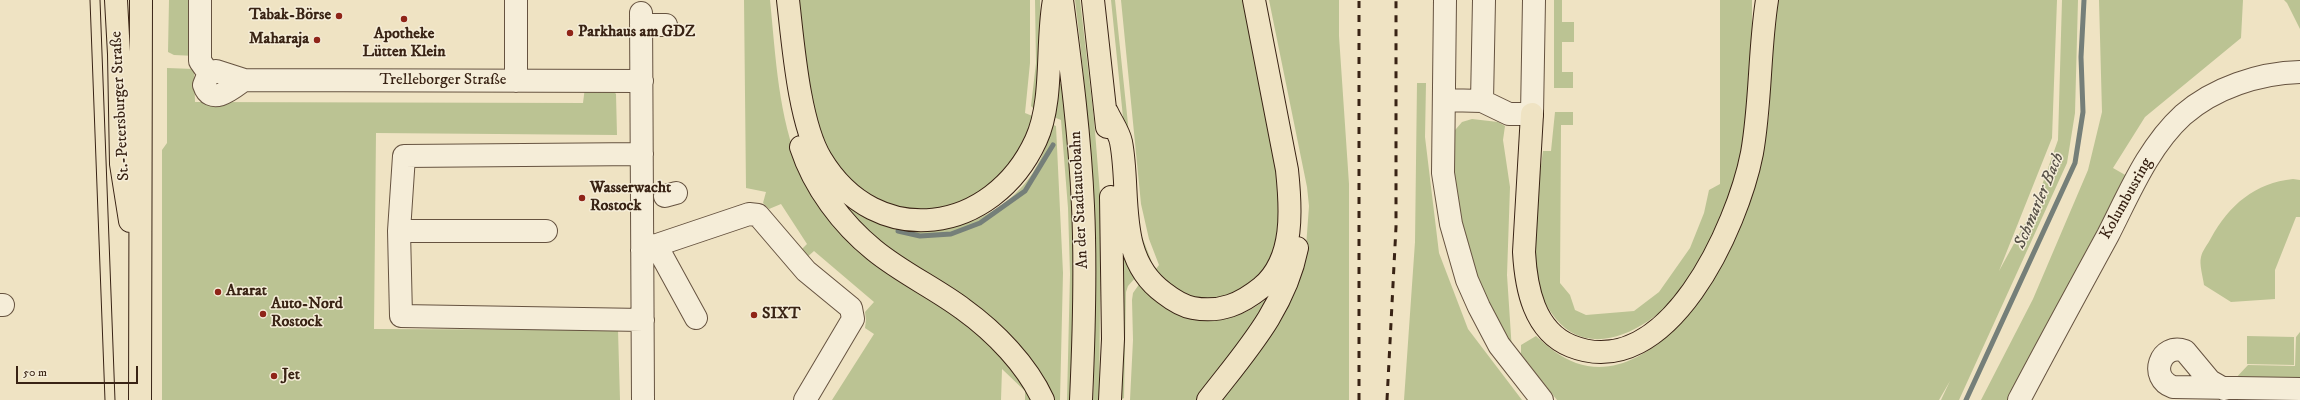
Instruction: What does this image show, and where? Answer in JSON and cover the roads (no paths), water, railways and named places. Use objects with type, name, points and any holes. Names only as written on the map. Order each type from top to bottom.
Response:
[{"type":"main road","name":"St.-Petersburger Straße","points":[[116,0],[119,54],[121,164],[129,219],[140,259]]},
{"type":"main road","name":"St.-Petersburger Straße","points":[[140,400],[141,0]]},
{"type":"main road","points":[[779,0],[797,133],[806,163],[826,198],[850,228],[875,251],[964,310],[990,332],[1016,359],[1037,387],[1043,400]]},
{"type":"main road","points":[[788,0],[803,106],[810,136],[820,159],[837,181],[858,200],[882,213],[910,220],[940,220],[967,212],[990,200],[1010,182],[1026,162],[1037,138],[1043,117],[1050,52],[1050,24],[1054,0]]},
{"type":"main road","name":"An der Stadtautobahn","points":[[1062,0],[1075,107],[1083,206],[1084,339],[1081,400]]},
{"type":"main road","name":"An der Stadtautobahn","points":[[1094,0],[1107,112],[1112,230],[1113,339],[1110,400]]},
{"type":"main road","points":[[1107,112],[1121,141],[1129,235],[1135,255],[1146,275],[1157,288],[1187,307],[1213,310],[1228,308],[1250,297],[1266,283],[1277,268],[1285,250],[1290,226],[1290,197],[1287,170],[1254,0]]},
{"type":"main road","points":[[1208,400],[1248,349],[1274,311],[1289,280],[1301,224],[1300,195],[1295,159],[1264,0]]},
{"type":"main road","points":[[1761,0],[1764,23]]},
{"type":"main road","points":[[1532,114],[1524,252],[1525,274],[1533,305],[1542,323],[1556,337],[1569,345],[1602,353],[1628,347],[1656,330],[1688,299],[1702,279],[1726,231],[1752,155],[1758,114],[1767,0]]},
{"type":"street","name":"Trelleborger Straße","points":[[200,0],[200,61],[206,71],[220,72],[244,80],[516,81],[549,73],[642,81]]},
{"type":"street","points":[[516,0],[516,81]]},
{"type":"street","points":[[1444,0],[1443,173],[1451,224],[1467,280],[1478,307],[1499,344],[1542,400]]},
{"type":"street","points":[[1482,101],[1484,0]]},
{"type":"street","points":[[1444,100],[1482,101],[1509,114],[1532,114],[1534,0]]},
{"type":"street","points":[[642,400],[628,319],[649,248],[642,154],[641,19],[666,25]]},
{"type":"street","name":"Kolumbusring","points":[[2018,400],[2136,181],[2169,130],[2184,115],[2216,92],[2253,79],[2300,72]]},
{"type":"street","points":[[628,319],[401,316],[399,231],[404,156],[642,154]]},
{"type":"street","points":[[649,248],[750,214],[758,215],[806,271],[851,308],[853,319],[805,400]]},
{"type":"street","points":[[399,231],[546,231]]},
{"type":"street","points":[[649,248],[696,318]]},
{"type":"street","points":[[2224,389],[2300,389]]},
{"type":"waterway","name":"Schmarler Bach","points":[[1966,400],[2075,163],[2083,112],[2081,57],[2084,0]]},
{"type":"waterway","points":[[898,231],[920,236],[951,234],[980,223],[1025,191],[1053,145]]},
{"type":"tram line","points":[[90,0],[105,400]]},
{"type":"tram line","points":[[100,0],[115,400]]},
{"type":"railway","points":[[1359,0],[1359,400]]},
{"type":"railway","points":[[1387,400],[1396,227],[1396,0]]},
{"type":"place","name":"Tabak-Börse","points":[[339,16]]},
{"type":"place","name":"Apotheke Lütten Klein","points":[[404,19]]},
{"type":"place","name":"Parkhaus am GDZ","points":[[570,33]]},
{"type":"place","name":"Maharaja","points":[[317,40]]},
{"type":"place","name":"Wasserwacht Rostock","points":[[582,198]]},
{"type":"place","name":"Ararat","points":[[218,292]]},
{"type":"place","name":"Auto-Nord Rostock","points":[[263,314]]},
{"type":"place","name":"SIXT","points":[[754,315]]},
{"type":"place","name":"Jet","points":[[274,376]]}]
